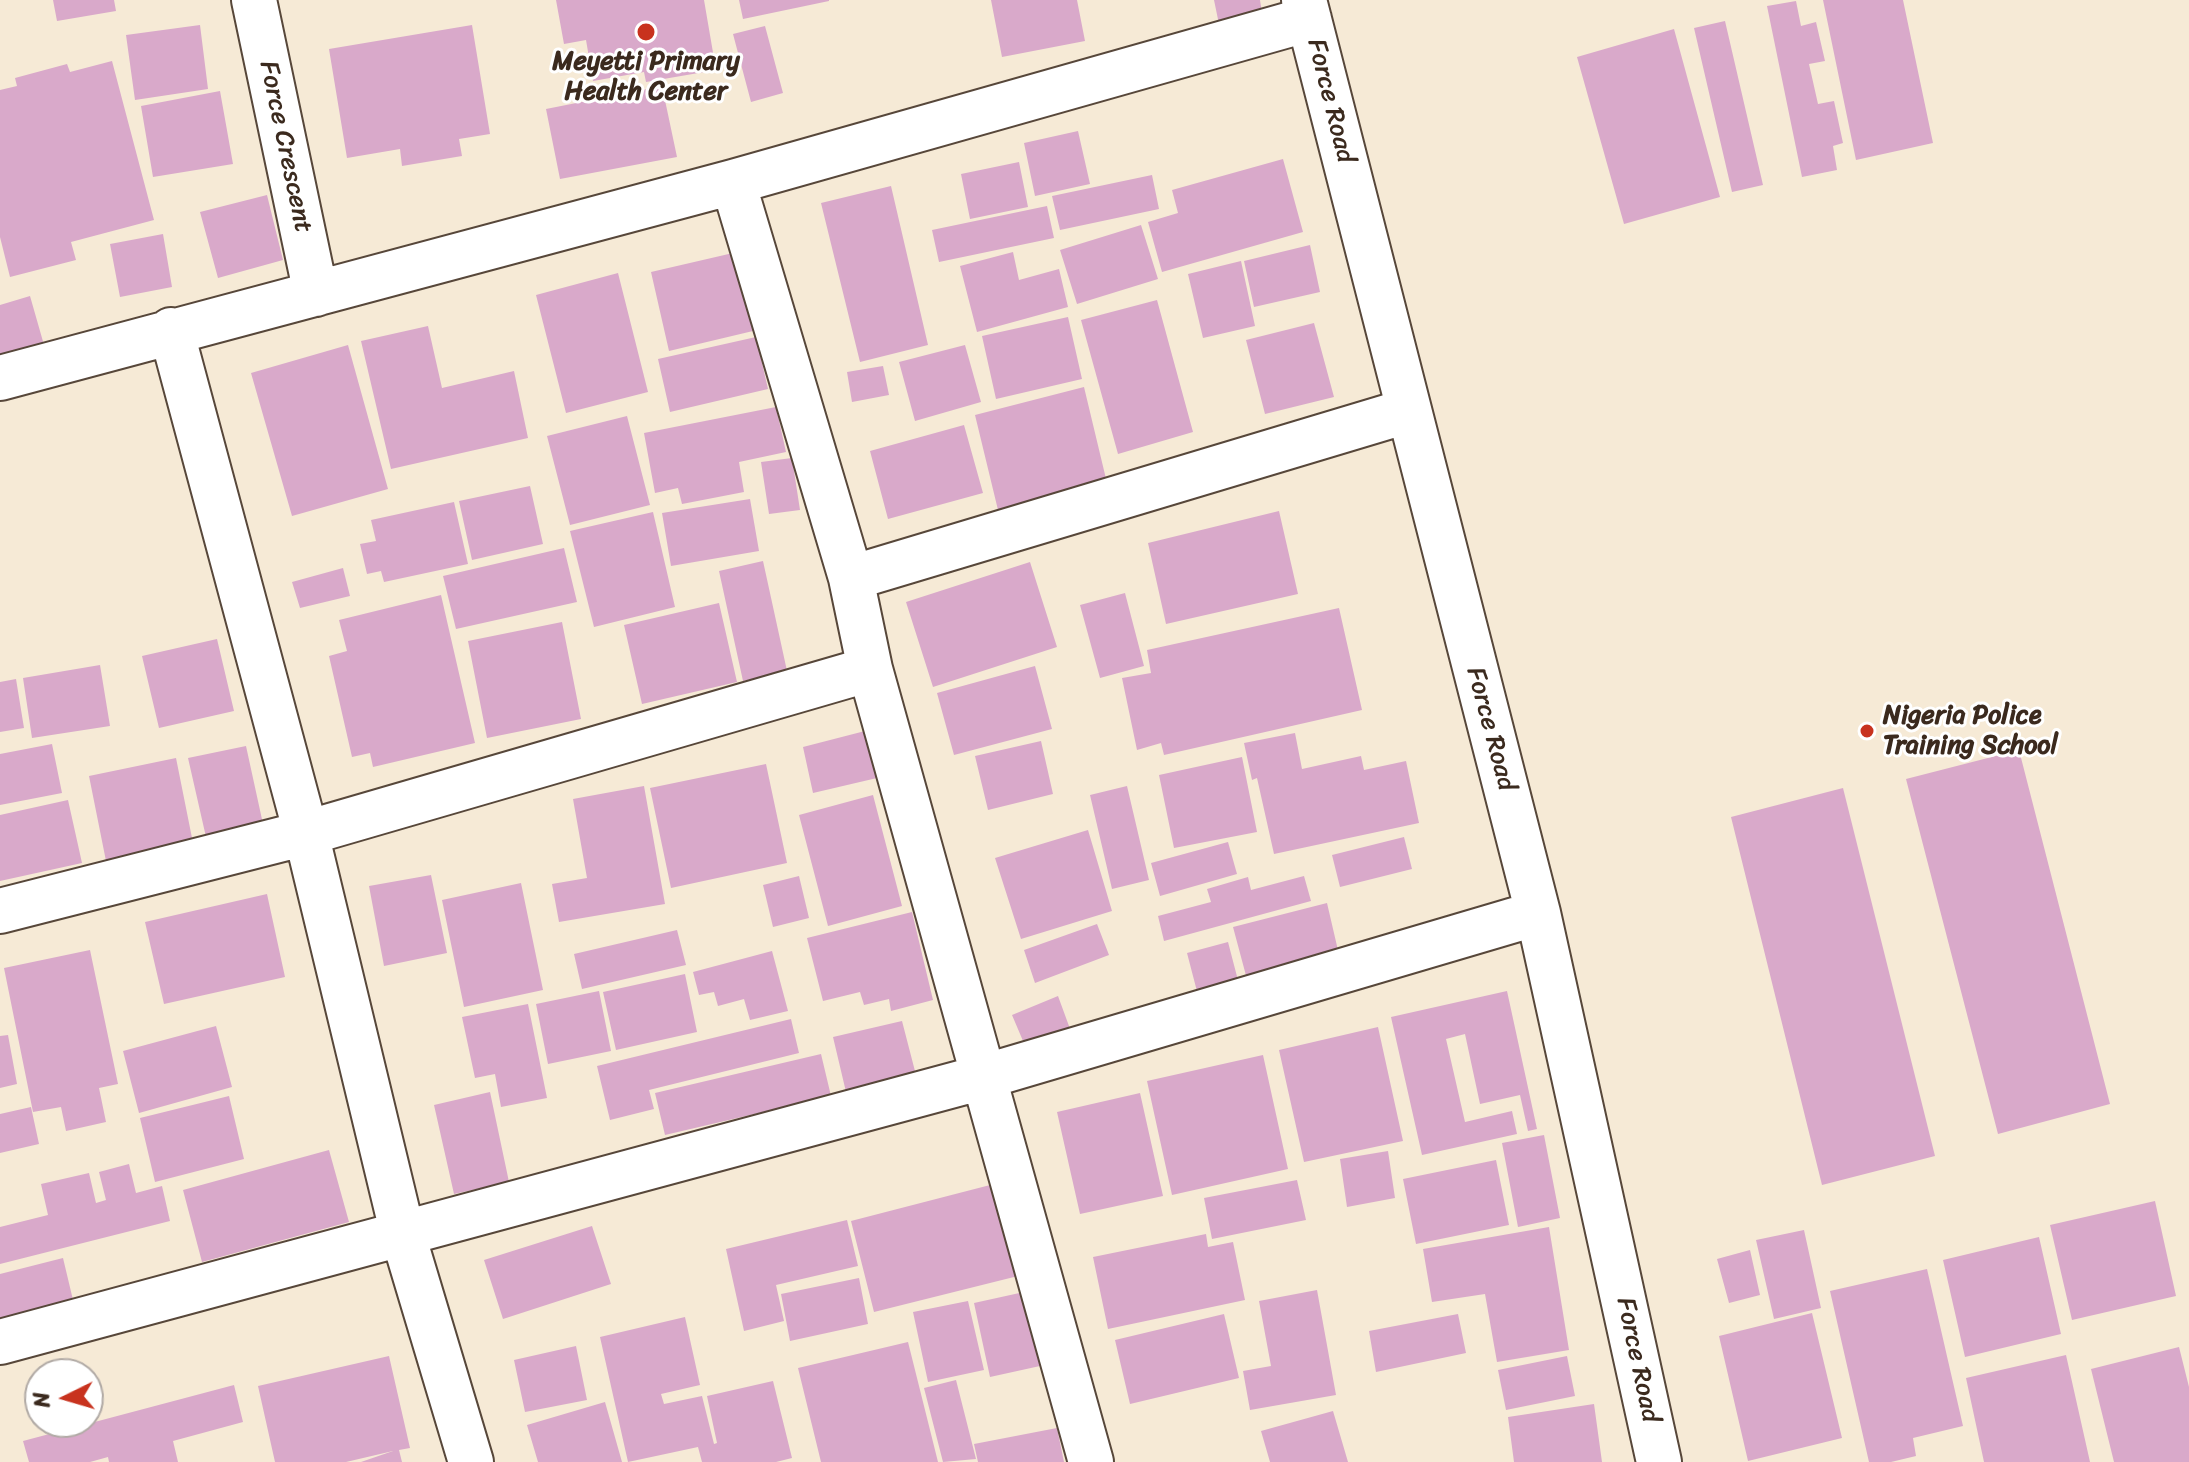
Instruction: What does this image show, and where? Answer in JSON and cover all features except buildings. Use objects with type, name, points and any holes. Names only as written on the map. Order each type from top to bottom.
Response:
[{"type":"street","name":"Force Crescent","points":[[254,0],[316,294]]},
{"type":"street","points":[[0,378],[733,182],[1307,10]]},
{"type":"street","name":"Force Road","points":[[1307,10],[1407,411],[1538,913],[1659,1462]]},
{"type":"street","points":[[733,182],[851,578],[870,669],[1091,1462]]},
{"type":"street","points":[[171,330],[306,833],[403,1235],[471,1462]]},
{"type":"street","points":[[851,578],[1407,411]]},
{"type":"street","points":[[0,911],[306,833],[870,669]]},
{"type":"street","points":[[0,1342],[983,1077],[1538,913]]},
{"type":"place","name":"Meyetti Primary Health Center","points":[[646,32]]},
{"type":"place","name":"Nigeria Police Training School","points":[[1867,731]]}]
